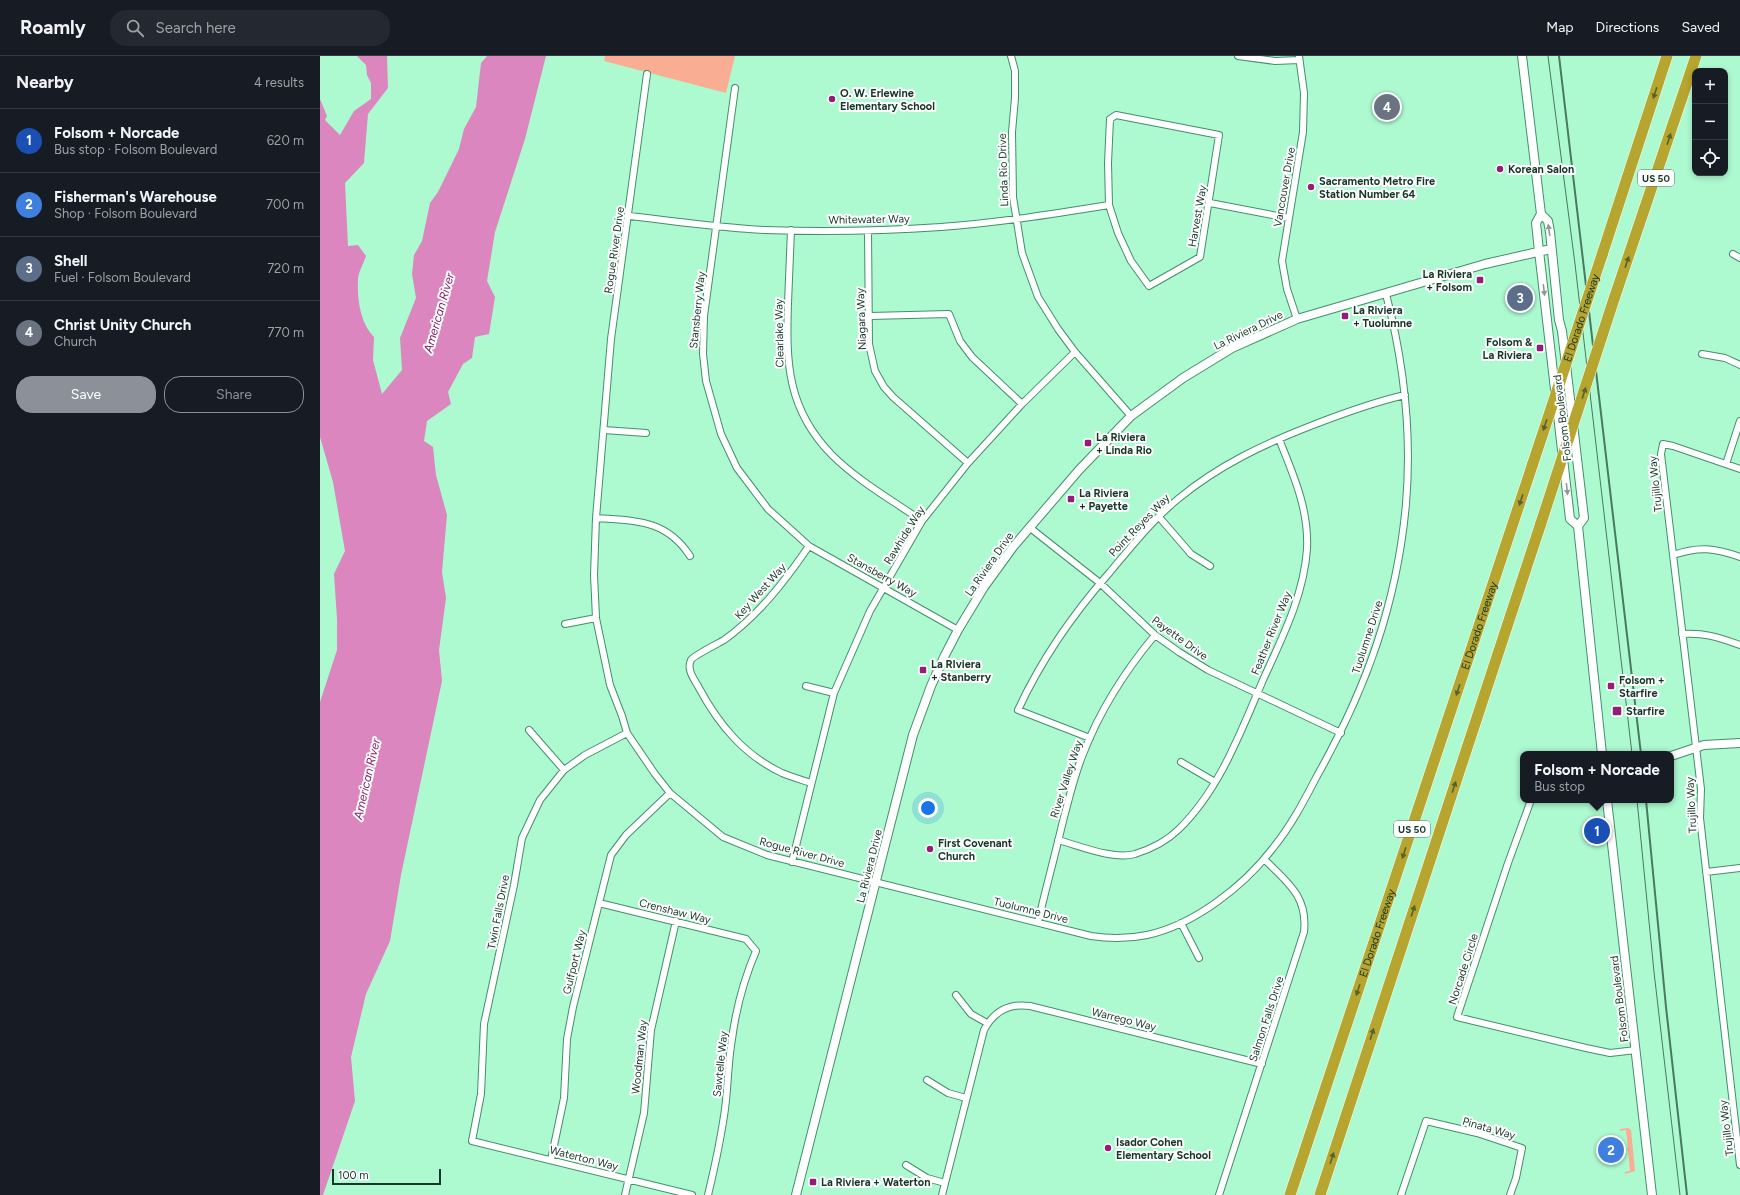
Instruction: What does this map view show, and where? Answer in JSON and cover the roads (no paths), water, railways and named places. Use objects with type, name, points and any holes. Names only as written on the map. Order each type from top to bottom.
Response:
[{"type":"highway","name":"El Dorado Freeway","points":[[1290,1195],[1667,56]]},
{"type":"highway","name":"US 50","points":[[1320,1195],[1614,299],[1696,56]]},
{"type":"main road","name":"Folsom Boulevard","points":[[1522,56],[1541,214],[1536,223],[1539,251],[1570,519],[1578,526],[1602,751]]},
{"type":"main road","name":"Folsom Boulevard","points":[[1541,214],[1548,220],[1584,518],[1578,526]]},
{"type":"main road","name":"La Riviera Drive","points":[[796,1195],[913,735],[931,686],[958,630],[984,587],[1029,527],[1079,470],[1132,416],[1183,378],[1232,348],[1297,319],[1485,264],[1551,249]]},
{"type":"main road","points":[[1674,755],[1713,743],[1740,743]]},
{"type":"main road","name":"Folsom Boulevard","points":[[1607,803],[1652,1195]]},
{"type":"street","name":"Linda Rio Drive","points":[[1011,56],[1015,71],[1015,98],[1012,132],[1013,197],[1022,253],[1038,297],[1075,352],[1132,416]]},
{"type":"street","points":[[1238,56],[1275,62],[1299,58]]},
{"type":"street","name":"Vancouver Drive","points":[[1297,319],[1287,289],[1282,260],[1303,132],[1304,93],[1299,58]]},
{"type":"street","name":"Rogue River Drive","points":[[647,74],[629,216],[611,339],[596,518],[594,575],[596,618],[610,685],[627,733],[670,793],[723,837],[767,855],[876,882]]},
{"type":"street","name":"Stansberry Way","points":[[735,88],[704,316],[703,354],[706,381],[711,404],[721,434],[737,468],[768,509],[809,546],[958,630]]},
{"type":"street","name":"Harvest Way","points":[[1116,115],[1219,135],[1210,203],[1200,257],[1149,286],[1131,261],[1118,233],[1109,205],[1108,140],[1110,119],[1116,115]]},
{"type":"street","points":[[1210,203],[1288,218]]},
{"type":"street","name":"Whitewater Way","points":[[629,216],[717,226],[791,230],[868,231],[942,227],[1016,219],[1109,205]]},
{"type":"street","name":"Clearlake Way","points":[[791,230],[787,335],[788,366],[795,396],[811,431],[832,455],[850,471],[922,522]]},
{"type":"street","name":"Niagara Way","points":[[868,231],[870,344],[875,371],[884,387],[968,463]]},
{"type":"street","points":[[1733,254],[1740,258]]},
{"type":"street","name":"Tuolumne Drive","points":[[876,882],[1091,936],[1119,938],[1147,935],[1181,923],[1226,894],[1264,859],[1295,817],[1341,733],[1354,705],[1374,654],[1391,596],[1399,558],[1406,503],[1408,469],[1405,395],[1398,344],[1386,294]]},
{"type":"street","points":[[870,316],[949,314],[960,341],[972,357],[1022,404]]},
{"type":"street","name":"Rawhide Way","points":[[792,862],[834,693],[870,611],[883,587],[922,522],[968,463],[1022,404],[1075,352]]},
{"type":"street","points":[[1702,354],[1725,358],[1740,365]]},
{"type":"street","name":"Point Reyes Way","points":[[1090,738],[1018,710],[1029,686],[1057,638],[1100,583],[1159,517],[1192,488],[1245,454],[1278,439],[1350,411],[1405,395]]},
{"type":"street","points":[[1740,421],[1726,464],[1740,469]]},
{"type":"street","points":[[604,430],[646,433]]},
{"type":"street","name":"Feather River Way","points":[[1058,840],[1112,854],[1133,854],[1143,851],[1162,842],[1179,829],[1203,800],[1215,782],[1234,746],[1258,693],[1297,600],[1305,565],[1307,548],[1306,520],[1302,499],[1278,439]]},
{"type":"street","name":"Trujillo Way","points":[[1726,464],[1663,444],[1661,454],[1701,789],[1700,818],[1740,1165]]},
{"type":"street","points":[[1159,517],[1191,554],[1210,566]]},
{"type":"street","points":[[596,518],[644,522],[658,526],[682,544],[690,556]]},
{"type":"street","name":"Payette Drive","points":[[1029,527],[1100,583],[1155,635],[1193,661],[1341,733]]},
{"type":"street","name":"Key West Way","points":[[809,546],[784,582],[757,612],[739,628],[709,650],[697,654],[691,661],[690,672],[718,721],[738,743],[763,762],[782,773],[811,783]]},
{"type":"street","points":[[1673,555],[1690,550],[1706,548],[1723,551],[1740,557]]},
{"type":"street","points":[[565,624],[596,618]]},
{"type":"street","points":[[1682,634],[1708,634],[1740,645]]},
{"type":"street","name":"River Valley Way","points":[[1038,922],[1074,782],[1090,738],[1113,693],[1128,669],[1155,635]]},
{"type":"street","points":[[806,686],[834,693]]},
{"type":"street","points":[[529,730],[564,770]]},
{"type":"street","name":"Twin Falls Drive","points":[[472,1141],[481,1094],[484,1024],[514,885],[522,838],[540,800],[564,770],[585,756],[627,733]]},
{"type":"street","points":[[1181,762],[1215,782]]},
{"type":"street","name":"Gulfport Way","points":[[551,1160],[564,1098],[567,1039],[573,1007],[611,855],[617,844],[670,793]]},
{"type":"street","name":"Norcade Circle","points":[[1530,803],[1508,863],[1458,1017],[1610,1053],[1636,1050]]},
{"type":"street","name":"Salmon Falls Drive","points":[[1220,1195],[1302,938],[1305,922],[1302,905],[1295,890],[1264,859]]},
{"type":"street","points":[[1706,872],[1740,868]]},
{"type":"street","name":"Crenshaw Way","points":[[599,903],[746,939]]},
{"type":"street","name":"Woodman Way","points":[[625,1195],[644,1113],[651,1030],[676,921]]},
{"type":"street","points":[[1181,923],[1199,958]]},
{"type":"street","name":"Sawtelle Way","points":[[708,1195],[718,1151],[724,1114],[731,1040],[748,970],[756,951],[746,939]]},
{"type":"street","points":[[956,995],[971,1014],[987,1024]]},
{"type":"street","name":"Warrego Way","points":[[942,1195],[982,1036],[987,1024],[998,1012],[1008,1007],[1019,1005],[1030,1006],[1262,1064]]},
{"type":"street","points":[[927,1080],[948,1093],[966,1098]]},
{"type":"street","name":"Pinata Way","points":[[1401,1195],[1426,1121],[1477,1133],[1522,1148],[1516,1178],[1510,1195]]},
{"type":"street","name":"Waterton Way","points":[[472,1141],[692,1195]]},
{"type":"street","points":[[906,1165],[927,1178],[945,1183]]},
{"type":"water","name":"American River","points":[[357,56],[387,56],[388,88],[368,114],[364,163],[345,183],[348,246],[358,245],[366,256],[358,277],[359,302],[365,325],[374,337],[373,360],[382,394],[402,370],[400,338],[416,298],[412,274],[414,255],[422,241],[430,203],[438,192],[459,149],[464,129],[476,107],[481,63],[487,56],[546,56],[525,139],[495,232],[487,281],[495,297],[489,334],[475,337],[472,358],[463,364],[448,392],[451,404],[427,421],[424,441],[433,447],[436,475],[447,515],[442,572],[446,598],[439,650],[442,681],[401,875],[390,941],[366,994],[351,1057],[355,1101],[323,1195],[320,1195],[320,702],[337,650],[337,619],[334,574],[345,551],[333,482],[320,437],[320,99],[327,116],[325,120],[340,135],[354,111],[371,99],[371,83],[367,75],[366,65]]},
{"type":"tram line","points":[[1548,56],[1575,264],[1632,751]]},
{"type":"tram line","points":[[1637,803],[1654,972],[1680,1195]]},
{"type":"railway","points":[[1559,56],[1641,751]]},
{"type":"railway","points":[[1646,803],[1666,1007],[1687,1195]]},
{"type":"place","name":"O. W. Erlewine Elementary School","points":[[832,99]]},
{"type":"place","name":"Christ Unity Church","points":[[1387,107]]},
{"type":"place","name":"Korean Salon","points":[[1500,169]]},
{"type":"place","name":"Sacramento Metro Fire Station Number 64","points":[[1311,187]]},
{"type":"place","name":"La Riviera + Folsom","points":[[1480,280]]},
{"type":"place","name":"Shell","points":[[1520,298]]},
{"type":"place","name":"La Riviera + Tuolumne","points":[[1345,316]]},
{"type":"place","name":"Folsom & La Riviera","points":[[1540,348]]},
{"type":"place","name":"La Riviera + Linda Rio","points":[[1088,443]]},
{"type":"place","name":"La Riviera + Payette","points":[[1071,499]]},
{"type":"place","name":"La RIviera + Stanberry","points":[[923,670]]},
{"type":"place","name":"Folsom + Starfire","points":[[1611,686]]},
{"type":"place","name":"Starfire","points":[[1617,711]]},
{"type":"place","name":"Folsom + Norcade","points":[[1597,831]]},
{"type":"place","name":"First Covenant Church","points":[[930,849]]},
{"type":"place","name":"Isador Cohen Elementary School","points":[[1108,1148]]},
{"type":"place","name":"Fisherman's Warehouse","points":[[1611,1150]]},
{"type":"place","name":"La Riviera + Waterton","points":[[813,1182]]}]
